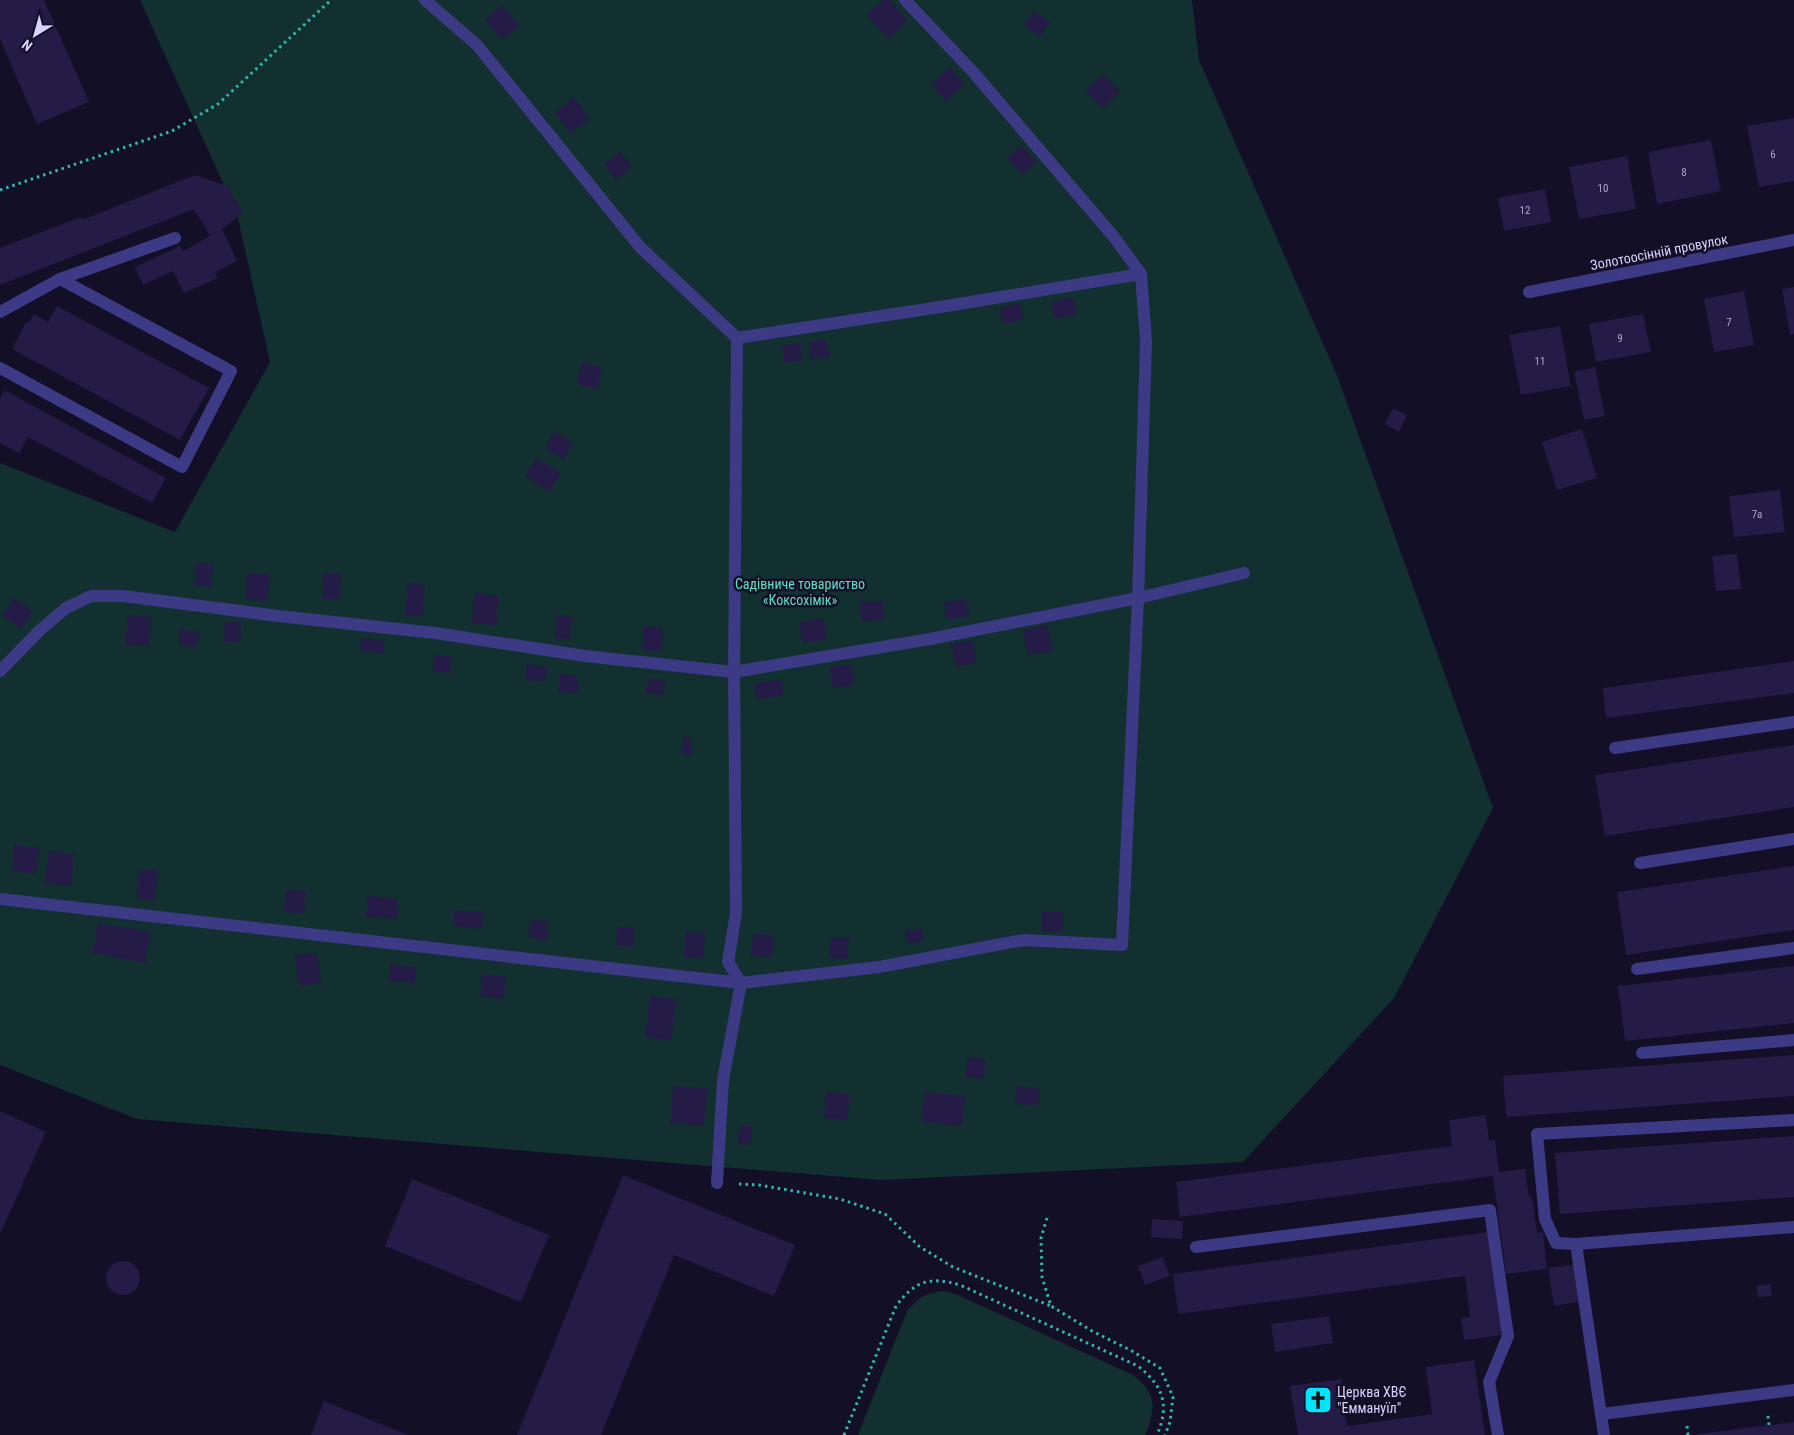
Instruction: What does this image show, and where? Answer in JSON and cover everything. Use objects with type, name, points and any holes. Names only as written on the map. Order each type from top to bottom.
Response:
[{"type":"street","points":[[425,0],[477,45],[640,247],[737,338],[734,672],[736,913],[728,962],[741,983],[723,1080],[717,1183]]},
{"type":"street","points":[[0,899],[741,983],[879,967],[1023,940],[1122,945],[1138,598],[1146,341],[1141,274],[1114,237],[980,80],[905,0]]},
{"type":"street","points":[[0,312],[60,279],[174,238]]},
{"type":"street","name":"Золотоосінній провулок","points":[[1529,292],[1794,240]]},
{"type":"street","points":[[737,338],[1141,274]]},
{"type":"street","points":[[0,368],[182,467],[231,372],[60,279]]},
{"type":"street","points":[[0,671],[40,630],[66,608],[92,596],[123,596],[278,616],[435,633],[585,656],[734,672],[930,639],[1138,598],[1244,573]]},
{"type":"street","points":[[1615,748],[1794,722]]},
{"type":"street","points":[[1640,863],[1794,839]]},
{"type":"street","points":[[1637,969],[1794,948]]},
{"type":"street","points":[[1642,1053],[1794,1040]]},
{"type":"street","points":[[1794,1120],[1537,1134],[1545,1219],[1556,1242],[1576,1244],[1794,1227]]},
{"type":"street","points":[[1196,1247],[1490,1210],[1508,1336],[1489,1382],[1498,1435]]},
{"type":"street","points":[[1576,1244],[1604,1435]]},
{"type":"street","points":[[1602,1414],[1794,1390]]},
{"type":"path","points":[[0,190],[172,132],[218,104],[331,0]]},
{"type":"path","points":[[717,1183],[759,1185],[840,1199],[885,1214],[920,1247],[953,1267],[1051,1306],[1092,1331],[1132,1351],[1160,1368],[1173,1397],[1170,1422],[1164,1435]]},
{"type":"path","points":[[1047,1218],[1041,1238],[1042,1277],[1051,1306]]},
{"type":"path","points":[[844,1435],[896,1306],[907,1291],[924,1282],[943,1280],[960,1285],[1138,1366],[1152,1377],[1162,1394],[1164,1413],[1157,1435]]},
{"type":"green space","name":"Садівниче товариство «Коксохімік»","points":[[140,0],[1192,0],[1199,60],[1338,378],[1493,808],[1394,998],[1243,1162],[881,1180],[137,1119],[0,1065],[0,463],[175,532],[270,362],[237,214]]},
{"type":"green space","points":[[944,1291],[958,1295],[1133,1375],[1147,1388],[1152,1402],[1151,1417],[1145,1435],[858,1435],[907,1311],[923,1296]]},
{"type":"building","points":[[0,0],[44,0],[89,102],[37,124],[0,39]]},
{"type":"building","points":[[883,0],[889,0],[908,20],[889,39],[867,15]]},
{"type":"building","points":[[503,5],[519,26],[502,40],[485,19]]},
{"type":"building","points":[[1034,11],[1050,22],[1040,36],[1024,25]]},
{"type":"building","points":[[950,67],[965,84],[946,101],[931,84]]},
{"type":"building","points":[[1103,74],[1120,91],[1103,108],[1085,91]]},
{"type":"building","points":[[574,97],[590,118],[570,133],[555,113]]},
{"type":"building","points":[[1794,118],[1794,181],[1759,187],[1747,126]]},
{"type":"building","points":[[1711,140],[1721,191],[1657,204],[1648,152]]},
{"type":"building","points":[[1021,145],[1037,162],[1023,175],[1007,158]]},
{"type":"building","points":[[620,152],[632,167],[616,180],[604,164]]},
{"type":"building","points":[[1627,156],[1636,209],[1579,219],[1569,167]]},
{"type":"building","points":[[195,175],[228,186],[243,213],[222,229],[237,261],[215,272],[218,278],[184,293],[173,271],[143,285],[135,267],[180,246],[183,251],[210,236],[194,209],[0,285],[0,248],[81,217],[82,220]]},
{"type":"building","points":[[1545,189],[1551,222],[1504,231],[1498,198]]},
{"type":"building","points":[[1794,287],[1794,334],[1790,335],[1782,289]]},
{"type":"building","points":[[1744,291],[1754,345],[1714,352],[1704,299]]},
{"type":"building","points":[[1073,297],[1077,314],[1055,319],[1051,302]]},
{"type":"building","points":[[1020,303],[1023,319],[1003,324],[1000,307]]},
{"type":"building","points":[[57,306],[209,388],[180,440],[12,349],[26,322],[29,323],[34,314],[48,322]]},
{"type":"building","points":[[1643,314],[1651,352],[1596,362],[1589,324]]},
{"type":"building","points":[[1560,326],[1571,386],[1521,395],[1509,335]]},
{"type":"building","points":[[826,339],[829,357],[811,359],[808,342]]},
{"type":"building","points":[[801,343],[802,361],[784,363],[782,345]]},
{"type":"building","points":[[582,362],[602,367],[597,389],[577,384]]},
{"type":"building","points":[[1595,367],[1605,416],[1584,420],[1574,372]]},
{"type":"building","points":[[4,390],[166,478],[152,503],[28,437],[19,453],[0,443],[0,398]]},
{"type":"building","points":[[1393,408],[1407,415],[1399,432],[1385,424]]},
{"type":"building","points":[[1582,429],[1597,478],[1557,490],[1542,442]]},
{"type":"building","points":[[554,432],[573,442],[564,459],[545,449]]},
{"type":"building","points":[[537,458],[561,473],[549,492],[525,476]]},
{"type":"building","points":[[1780,490],[1785,532],[1734,537],[1729,496]]},
{"type":"building","points":[[1737,554],[1741,589],[1716,591],[1712,556]]},
{"type":"building","points":[[196,563],[213,564],[211,587],[194,586]]},
{"type":"building","points":[[247,573],[270,574],[267,601],[245,599]]},
{"type":"building","points":[[324,573],[341,574],[339,600],[322,598]]},
{"type":"building","points":[[408,583],[425,585],[422,617],[405,615]]},
{"type":"building","points":[[475,593],[499,596],[496,625],[472,623]]},
{"type":"building","points":[[14,598],[33,612],[21,629],[2,615]]},
{"type":"building","points":[[966,599],[969,616],[947,620],[944,602]]},
{"type":"building","points":[[883,601],[884,620],[861,621],[860,602]]},
{"type":"building","points":[[128,615],[151,617],[149,646],[125,644]]},
{"type":"building","points":[[557,615],[572,616],[570,639],[555,638]]},
{"type":"building","points":[[823,618],[827,639],[803,643],[799,622]]},
{"type":"building","points":[[225,621],[241,622],[240,643],[224,641]]},
{"type":"building","points":[[1047,625],[1053,651],[1028,655],[1023,630]]},
{"type":"building","points":[[644,626],[663,628],[661,652],[642,650]]},
{"type":"building","points":[[180,630],[199,632],[197,647],[179,645]]},
{"type":"building","points":[[361,638],[384,640],[383,653],[360,651]]},
{"type":"building","points":[[972,640],[977,663],[956,667],[951,644]]},
{"type":"building","points":[[435,655],[452,657],[451,673],[433,671]]},
{"type":"building","points":[[1794,661],[1794,693],[1606,718],[1603,688]]},
{"type":"building","points":[[527,664],[547,666],[545,682],[525,680]]},
{"type":"building","points":[[851,664],[855,684],[833,688],[829,667]]},
{"type":"building","points":[[560,674],[578,676],[577,693],[558,692]]},
{"type":"building","points":[[647,678],[665,680],[663,695],[646,693]]},
{"type":"building","points":[[781,679],[784,695],[757,700],[754,684]]},
{"type":"building","points":[[683,737],[692,738],[691,755],[682,754]]},
{"type":"building","points":[[1794,745],[1794,807],[1605,836],[1595,775]]},
{"type":"building","points":[[14,845],[39,848],[36,874],[12,871]]},
{"type":"building","points":[[48,851],[74,854],[71,886],[45,883]]},
{"type":"building","points":[[1794,866],[1794,930],[1626,955],[1617,892]]},
{"type":"building","points":[[139,869],[158,870],[155,901],[137,899]]},
{"type":"building","points":[[286,890],[306,892],[304,913],[284,912]]},
{"type":"building","points":[[368,896],[398,899],[396,919],[366,917]]},
{"type":"building","points":[[454,910],[484,912],[482,929],[454,926]]},
{"type":"building","points":[[1042,912],[1063,912],[1062,932],[1042,931]]},
{"type":"building","points":[[531,920],[548,921],[547,940],[529,938]]},
{"type":"building","points":[[98,923],[151,932],[145,963],[92,953]]},
{"type":"building","points":[[617,927],[635,928],[633,947],[616,945]]},
{"type":"building","points":[[921,928],[924,941],[908,944],[905,931]]},
{"type":"building","points":[[686,932],[705,933],[703,958],[684,957]]},
{"type":"building","points":[[753,934],[774,935],[772,957],[751,956]]},
{"type":"building","points":[[831,937],[849,938],[847,959],[829,958]]},
{"type":"building","points":[[317,953],[321,983],[299,986],[295,955]]},
{"type":"building","points":[[390,964],[416,967],[415,983],[388,980]]},
{"type":"building","points":[[1794,966],[1794,1023],[1625,1041],[1618,986]]},
{"type":"building","points":[[482,974],[506,976],[504,999],[480,996]]},
{"type":"building","points":[[650,996],[676,999],[671,1040],[645,1037]]},
{"type":"building","points":[[1794,1055],[1794,1096],[1506,1117],[1503,1076]]},
{"type":"building","points":[[968,1057],[986,1059],[984,1079],[965,1077]]},
{"type":"building","points":[[673,1086],[708,1088],[704,1126],[670,1123]]},
{"type":"building","points":[[1017,1086],[1039,1088],[1038,1106],[1015,1104]]},
{"type":"building","points":[[826,1092],[850,1094],[847,1120],[824,1118]]},
{"type":"building","points":[[925,1092],[965,1096],[962,1126],[922,1122]]},
{"type":"building","points":[[0,1111],[46,1132],[0,1234]]},
{"type":"building","points":[[1486,1115],[1489,1141],[1495,1140],[1499,1172],[1525,1169],[1529,1197],[1532,1196],[1537,1233],[1543,1232],[1547,1269],[1506,1274],[1493,1176],[1180,1217],[1176,1182],[1452,1146],[1449,1120]]},
{"type":"building","points":[[739,1126],[752,1126],[750,1145],[738,1144]]},
{"type":"building","points":[[1794,1136],[1794,1197],[1560,1214],[1555,1153]]},
{"type":"building","points":[[623,1175],[795,1245],[774,1296],[674,1255],[601,1435],[517,1435]]},
{"type":"building","points":[[412,1179],[549,1235],[521,1302],[385,1246]]},
{"type":"building","points":[[1152,1219],[1183,1221],[1182,1239],[1151,1237]]},
{"type":"building","points":[[1489,1232],[1502,1335],[1464,1340],[1461,1318],[1470,1317],[1465,1276],[1178,1314],[1173,1274]]},
{"type":"building","points":[[1163,1257],[1170,1276],[1145,1285],[1138,1266]]},
{"type":"building","points":[[123,1261],[130,1262],[135,1266],[139,1271],[139,1285],[135,1290],[130,1294],[123,1295],[116,1294],[111,1290],[107,1285],[106,1278],[107,1271],[111,1266],[116,1262]]},
{"type":"building","points":[[1573,1265],[1579,1302],[1554,1306],[1548,1268]]},
{"type":"building","points":[[1771,1284],[1772,1296],[1758,1297],[1756,1286]]},
{"type":"building","points":[[1329,1316],[1333,1343],[1275,1352],[1271,1324]]},
{"type":"building","name":"Церква ХВЄ \"Еммануїл\"","points":[[1474,1360],[1485,1435],[1298,1435],[1290,1386],[1341,1379],[1347,1426],[1432,1414],[1426,1367]]},
{"type":"building","points":[[324,1401],[408,1435],[311,1435]]},
{"type":"building","points":[[1794,1422],[1794,1435],[1697,1435],[1697,1434]]},
{"type":"place","name":"Церква ХВЄ \"Еммануїл\"","points":[[1318,1400]]}]
